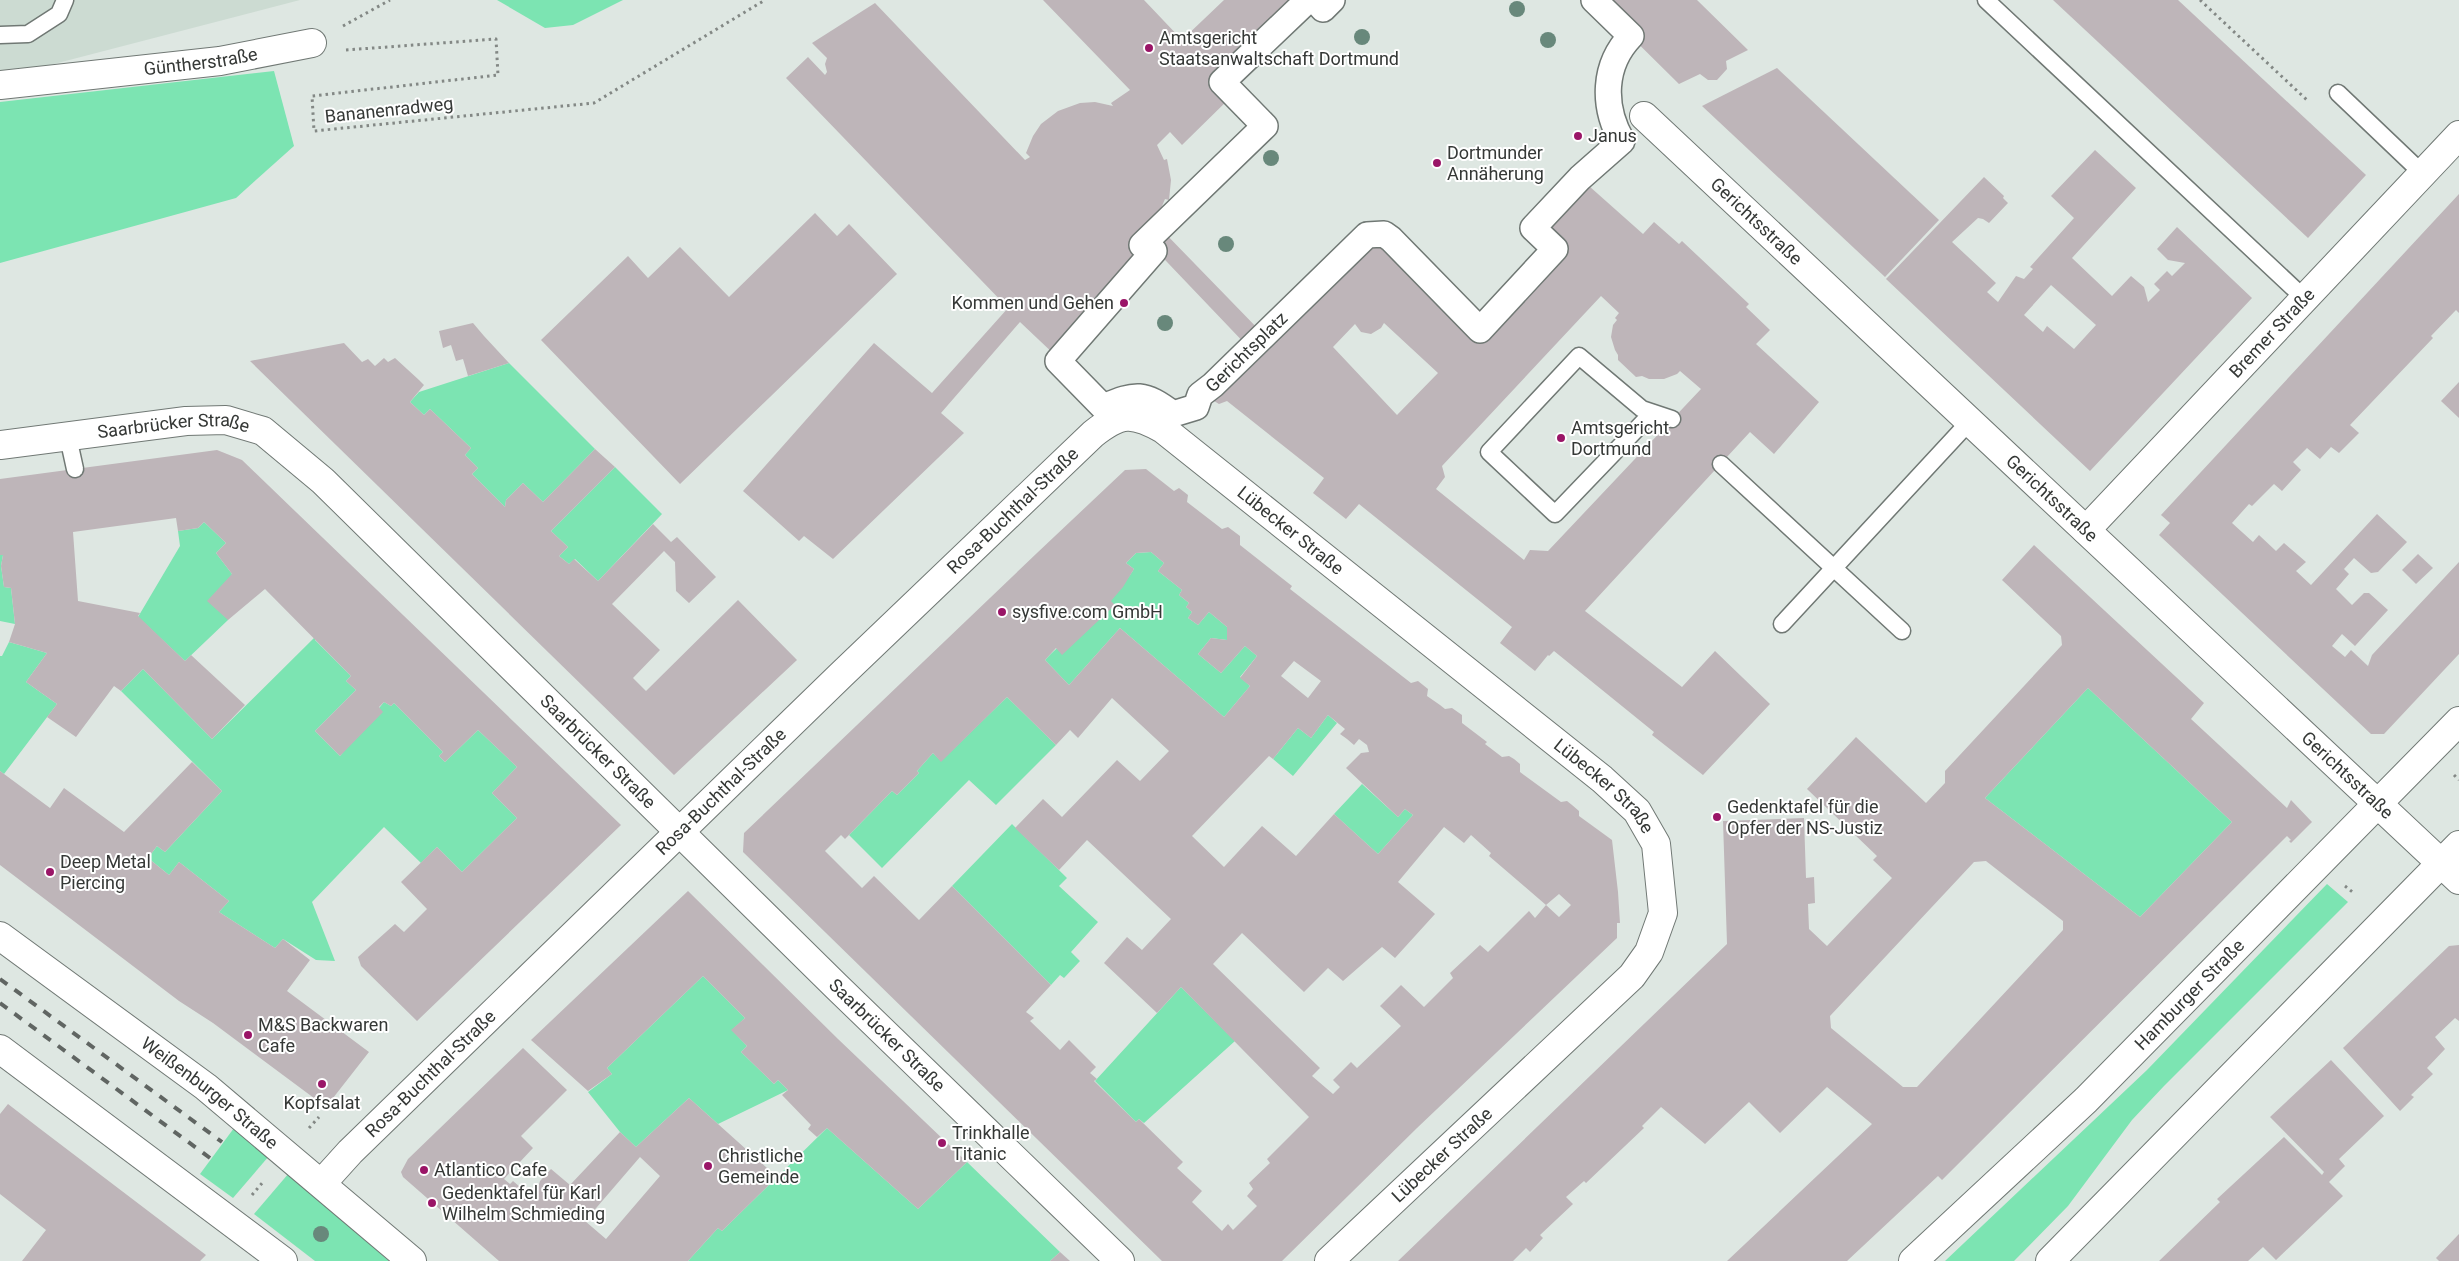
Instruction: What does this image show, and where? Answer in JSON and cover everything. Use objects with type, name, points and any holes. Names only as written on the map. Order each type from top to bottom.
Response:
[{"type":"street","name":"Gerichtsplatz","points":[[1308,0],[1222,82],[1265,126],[1142,245],[1149,252],[1152,249],[1154,250],[1058,361],[1103,406],[1131,395],[1154,400],[1173,414],[1196,408],[1200,395],[1213,385],[1367,235],[1384,234],[1391,239],[1480,330],[1555,249],[1534,228],[1580,178],[1622,141],[1611,116],[1608,101],[1609,78],[1612,63],[1621,47],[1631,36],[1594,0]]},
{"type":"street","points":[[1315,0],[1323,9],[1332,0]]},
{"type":"street","name":"Güntherstraße","points":[[0,85],[220,61],[312,43]]},
{"type":"street","name":"Gerichtsstraße","points":[[1644,116],[1971,420],[2378,804],[2453,863]]},
{"type":"street","name":"Bremer Straße","points":[[2086,530],[2459,135]]},
{"type":"street","name":"Rosa-Buchthal-Straße","points":[[322,1183],[350,1152],[1093,434],[1110,420],[1129,415]]},
{"type":"street","name":"Lübecker Straße","points":[[1129,415],[1145,419],[1163,429],[1602,779],[1637,811],[1656,844],[1663,913],[1649,952],[1632,976],[1329,1261]]},
{"type":"street","name":"Saarbrücker Straße","points":[[0,445],[206,421],[226,420],[262,431],[323,481],[681,831],[836,986],[1120,1261]]},
{"type":"street","name":"Hamburger Straße","points":[[1913,1261],[2086,1100],[2459,721]]},
{"type":"street","points":[[2050,1261],[2453,863]]},
{"type":"street","name":"Weißenburger Straße","points":[[0,936],[206,1087],[322,1183],[412,1261]]},
{"type":"street","points":[[0,1049],[270,1257]]},
{"type":"lane","points":[[0,35],[28,34],[58,14],[65,0]]},
{"type":"lane","points":[[1986,0],[2304,298]]},
{"type":"lane","points":[[2338,93],[2423,174]]},
{"type":"lane","points":[[1652,413],[1555,514],[1489,452],[1579,356],[1642,410],[1652,413],[1672,420]]},
{"type":"lane","points":[[1782,624],[1971,420]]},
{"type":"lane","points":[[68,437],[75,469]]},
{"type":"lane","points":[[1721,464],[1902,631]]},
{"type":"path","points":[[312,43],[390,0]]},
{"type":"path","name":"Bananenradweg","points":[[312,43],[328,51],[496,39],[498,75],[312,96],[314,131],[594,103],[765,0]]},
{"type":"path","points":[[2200,0],[2313,106]]},
{"type":"shaded area","points":[[0,0],[300,0],[0,78]]},
{"type":"green space","points":[[497,0],[623,0],[573,25],[545,28]]},
{"type":"green space","points":[[274,71],[294,146],[236,198],[0,263],[0,102]]},
{"type":"green space","points":[[509,363],[595,449],[543,502],[523,483],[506,500],[505,507],[472,474],[478,468],[465,455],[471,448],[430,409],[424,415],[410,402],[419,392]]},
{"type":"green space","points":[[615,467],[662,514],[598,581],[575,559],[569,564],[559,556],[568,547],[551,531]]},
{"type":"green space","points":[[204,522],[226,543],[216,553],[232,574],[228,620],[185,661],[138,617],[180,546],[178,531],[198,528]]},
{"type":"green space","points":[[1151,552],[1164,563],[1158,571],[1182,590],[1179,595],[1189,603],[1186,607],[1192,612],[1188,618],[1198,625],[1209,612],[1227,627],[1227,640],[1211,638],[1198,654],[1221,673],[1245,646],[1257,656],[1240,677],[1250,686],[1224,717],[1120,628],[1069,685],[1045,660],[1115,594],[1134,569],[1126,563],[1136,553]]},
{"type":"green space","points":[[0,555],[3,555],[1,566],[4,587],[11,588],[15,624],[0,621]]},
{"type":"green space","points":[[315,637],[315,640],[351,676],[346,681],[356,690],[315,731],[340,756],[384,702],[391,706],[394,703],[443,752],[439,756],[445,762],[478,730],[517,767],[492,793],[517,818],[462,872],[437,847],[421,863],[384,827],[312,902],[335,961],[316,960],[283,939],[275,948],[219,912],[229,901],[179,862],[169,875],[148,858],[157,846],[165,852],[222,791],[121,691],[143,669],[212,739]]},
{"type":"green space","points":[[9,642],[47,653],[26,682],[57,704],[4,774],[0,771],[0,656],[2,656]]},
{"type":"green space","points":[[2088,688],[2232,822],[2140,917],[1985,798]]},
{"type":"green space","points":[[1007,697],[1056,745],[996,805],[969,780],[882,868],[849,835],[892,791],[897,795],[919,773],[917,771],[933,753],[941,761]]},
{"type":"green space","points":[[1328,715],[1337,723],[1293,776],[1273,759],[1298,728],[1311,738]]},
{"type":"green space","points":[[1362,784],[1398,817],[1405,809],[1413,815],[1378,854],[1334,814]]},
{"type":"green space","points":[[1012,824],[1067,878],[1059,886],[1098,922],[1071,952],[1080,961],[1064,978],[1060,975],[1051,985],[952,886]]},
{"type":"green space","points":[[2327,884],[2348,902],[2132,1120],[2068,1206],[2014,1261],[1945,1261],[2147,1070]]},
{"type":"green space","points":[[703,976],[745,1018],[732,1030],[747,1046],[741,1052],[774,1084],[778,1080],[788,1090],[718,1124],[689,1098],[636,1147],[620,1132],[588,1092],[612,1074],[607,1068]]},
{"type":"green space","points":[[1181,987],[1235,1041],[1144,1123],[1139,1119],[1136,1122],[1095,1081]]},
{"type":"green space","points":[[234,1128],[269,1156],[233,1198],[200,1174]]},
{"type":"green space","points":[[827,1128],[918,1209],[967,1162],[1060,1252],[1050,1261],[688,1261],[718,1228],[722,1231]]},
{"type":"green space","points":[[289,1173],[389,1261],[315,1261],[254,1214]]},
{"type":"building","points":[[1043,0],[1144,0],[1182,40],[1224,0],[1308,0],[1222,82],[1234,94],[1182,145],[1170,132],[1157,145],[1164,160],[1167,159],[1171,180],[1169,200],[1165,199],[1157,218],[1160,228],[1264,335],[1367,235],[1480,330],[1555,249],[1533,228],[1580,178],[1643,234],[1654,222],[1679,244],[1682,241],[1749,304],[1746,307],[1770,330],[1756,344],[1819,402],[1774,454],[1750,432],[1585,611],[1682,687],[1715,651],[1770,704],[1703,775],[1652,735],[1654,732],[1554,651],[1548,655],[1535,671],[1500,643],[1512,627],[1359,504],[1346,519],[1313,493],[1324,478],[1227,401],[1219,404],[1214,401],[1212,399],[1250,349],[1147,241],[1057,357],[1020,322],[941,413],[964,433],[833,559],[804,536],[799,541],[743,491],[874,343],[932,393],[1008,308],[786,78],[808,57],[825,75],[827,72],[825,64],[827,58],[812,43],[875,3],[1025,160],[1030,157],[1026,153],[1033,136],[1041,124],[1058,111],[1080,103],[1095,102],[1113,106],[1111,103],[1130,90]],"holes":[[[1601,296],[1619,313],[1615,318],[1617,320],[1613,325],[1611,337],[1618,360],[1636,377],[1664,379],[1680,371],[1701,389],[1548,551],[1530,550],[1524,560],[1436,489],[1445,477],[1442,466]],[[1384,323],[1438,373],[1397,415],[1333,347],[1355,324],[1361,332],[1371,334],[1381,328]]]},
{"type":"building","points":[[1594,0],[1697,0],[1748,50],[1726,61],[1727,69],[1717,80],[1708,80],[1700,74],[1679,84]]},
{"type":"building","points":[[2053,0],[2178,0],[2366,175],[2308,238]]},
{"type":"building","points":[[1777,68],[1939,220],[1885,277],[1702,106]]},
{"type":"building","points":[[2095,150],[2136,188],[2072,258],[2112,296],[2131,276],[2144,287],[2148,302],[2160,290],[2154,284],[2167,271],[2172,276],[2185,263],[2168,260],[2157,249],[2177,227],[2252,298],[2090,471],[1886,279],[1984,177],[2004,196],[2003,198],[2008,203],[1989,223],[1978,218],[1952,242],[1996,283],[1987,292],[1998,302],[2016,276],[2024,279],[2033,269],[2030,267],[2074,218],[2051,196]],"holes":[[[2051,285],[2096,325],[2074,349],[2047,326],[2043,332],[2024,315]]]},
{"type":"building","points":[[2459,194],[2459,313],[2456,310],[2431,336],[2433,338],[2350,425],[2359,433],[2339,453],[2331,447],[2320,459],[2307,448],[2293,462],[2301,470],[2282,491],[2274,484],[2252,506],[2249,504],[2232,523],[2253,542],[2259,535],[2276,551],[2284,543],[2306,562],[2296,571],[2311,585],[2377,514],[2407,542],[2378,572],[2371,573],[2354,558],[2344,569],[2349,574],[2336,589],[2352,605],[2364,593],[2369,593],[2388,610],[2355,646],[2342,634],[2332,646],[2345,657],[2351,650],[2368,666],[2372,655],[2459,562],[2459,654],[2384,734],[2371,734],[2159,535],[2170,523],[2161,515]]},
{"type":"building","points":[[815,213],[837,236],[849,224],[897,274],[680,484],[541,340],[628,256],[648,278],[680,247],[729,297]]},
{"type":"building","points":[[473,323],[509,363],[468,376],[463,359],[456,361],[451,345],[443,348],[439,331]]},
{"type":"building","points":[[344,343],[362,362],[368,359],[375,366],[384,358],[388,362],[395,358],[424,385],[410,402],[424,415],[430,409],[471,448],[465,455],[478,468],[472,474],[505,507],[506,500],[523,483],[543,502],[595,449],[615,467],[551,531],[568,547],[559,556],[569,564],[574,559],[598,581],[653,524],[671,542],[677,537],[716,577],[689,603],[676,591],[675,562],[664,551],[612,604],[660,650],[633,678],[646,691],[738,600],[797,660],[674,775],[250,361]]},
{"type":"building","points":[[2459,382],[2459,418],[2441,401]]},
{"type":"building","points":[[217,450],[242,460],[621,825],[417,1021],[361,966],[358,957],[395,924],[404,932],[427,909],[401,882],[437,847],[462,872],[517,818],[492,793],[517,767],[478,730],[445,762],[439,756],[443,752],[394,703],[391,706],[384,702],[379,707],[383,712],[340,756],[315,731],[356,690],[346,681],[351,676],[265,589],[228,620],[207,601],[232,574],[216,553],[226,543],[204,522],[198,528],[178,531],[176,518],[73,532],[78,601],[140,613],[138,616],[185,661],[191,655],[245,705],[212,739],[143,669],[121,691],[114,686],[76,737],[47,717],[57,704],[26,682],[47,653],[9,642],[15,624],[11,588],[4,587],[1,566],[3,555],[0,555],[0,479]]},
{"type":"building","points":[[1146,469],[1174,491],[1179,488],[1188,495],[1187,502],[1222,529],[1228,527],[1240,536],[1240,545],[1292,586],[1290,589],[1411,683],[1418,681],[1428,689],[1427,696],[1445,709],[1452,708],[1462,715],[1462,723],[1487,742],[1485,744],[1502,757],[1509,756],[1514,759],[1520,764],[1520,772],[1561,802],[1567,801],[1579,811],[1579,816],[1612,840],[1620,923],[1617,923],[1617,938],[1417,1128],[1282,1261],[1162,1261],[743,852],[744,833],[1125,470]],"holes":[[[1151,552],[1164,563],[1158,571],[1182,590],[1179,595],[1189,603],[1186,607],[1192,612],[1188,618],[1198,625],[1209,612],[1227,627],[1227,640],[1211,638],[1198,654],[1221,673],[1245,646],[1257,656],[1240,678],[1250,686],[1224,717],[1120,628],[1069,685],[1045,660],[1056,648],[1062,655],[1115,605],[1111,601],[1123,587],[1134,569],[1126,563],[1136,553]],[[1294,661],[1321,681],[1308,698],[1281,676]],[[1007,697],[1056,745],[1070,730],[1078,738],[1112,698],[1169,751],[1140,781],[1117,760],[1062,817],[1043,799],[1015,828],[1059,870],[1087,840],[1171,919],[1142,950],[1127,937],[1104,963],[1157,1013],[1181,987],[1309,1117],[1267,1159],[1270,1163],[1249,1183],[1253,1189],[1247,1196],[1257,1206],[1233,1230],[1228,1224],[1222,1231],[1192,1202],[1202,1191],[1177,1168],[1183,1162],[1139,1119],[1136,1122],[1094,1081],[1097,1079],[1090,1073],[1096,1067],[1069,1040],[1060,1050],[1030,1021],[1034,1018],[1026,1012],[1051,985],[952,886],[919,920],[874,876],[862,888],[825,851],[841,835],[845,839],[892,791],[897,795],[919,773],[917,771],[933,753],[941,762]],[[1328,715],[1345,729],[1340,734],[1354,745],[1359,739],[1367,745],[1369,752],[1361,753],[1346,768],[1398,817],[1405,809],[1413,815],[1378,854],[1334,814],[1296,856],[1262,826],[1224,867],[1192,836],[1269,756],[1273,759],[1298,728],[1311,738]],[[1444,827],[1464,843],[1471,835],[1491,853],[1489,856],[1546,905],[1535,918],[1529,911],[1488,952],[1480,945],[1450,973],[1453,978],[1424,1007],[1401,985],[1380,1006],[1401,1026],[1357,1068],[1351,1062],[1333,1080],[1340,1087],[1333,1094],[1312,1076],[1320,1068],[1213,964],[1242,933],[1304,992],[1328,968],[1343,981],[1382,947],[1395,958],[1435,914],[1398,882]],[[1559,894],[1571,905],[1559,917],[1546,905]]]},
{"type":"building","points":[[2034,545],[2204,703],[2191,719],[2287,808],[2291,800],[2312,822],[2291,843],[2287,836],[1942,1180],[1938,1176],[1847,1261],[1727,1261],[1872,1124],[1827,1087],[1780,1133],[1749,1102],[1705,1144],[1661,1107],[1642,1126],[1644,1128],[1586,1183],[1584,1181],[1566,1197],[1573,1204],[1540,1235],[1543,1238],[1530,1252],[1526,1248],[1513,1261],[1398,1261],[1727,944],[1723,821],[1804,818],[1806,878],[1814,877],[1815,903],[1808,904],[1809,929],[1827,946],[1892,878],[1873,860],[1877,856],[1807,789],[1856,737],[1926,803],[1945,783],[1945,771],[2062,645],[2061,636],[2002,580]],"holes":[[[2088,688],[2232,822],[2140,917],[1985,798]],[[1986,861],[2063,921],[2063,930],[1917,1087],[1903,1087],[1831,1028],[1830,1016],[1974,862]]]},
{"type":"building","points":[[2418,554],[2433,568],[2416,584],[2402,570]]},
{"type":"building","points":[[192,762],[222,791],[165,852],[157,846],[148,858],[169,875],[179,862],[229,901],[219,912],[275,948],[283,939],[310,960],[287,991],[369,1052],[326,1107],[213,1023],[179,1001],[0,865],[0,771],[50,808],[64,788],[124,832]]},
{"type":"building","points":[[688,891],[838,1039],[967,1162],[918,1209],[827,1128],[817,1137],[808,1129],[811,1125],[782,1095],[788,1090],[778,1080],[774,1084],[741,1052],[747,1046],[731,1030],[745,1018],[703,976],[607,1068],[612,1074],[588,1091],[531,1040]]},
{"type":"building","points":[[2459,945],[2459,1021],[2455,1018],[2435,1037],[2445,1049],[2427,1068],[2433,1074],[2411,1095],[2414,1097],[2400,1111],[2343,1048],[2449,946]]},
{"type":"building","points":[[523,1048],[567,1090],[521,1136],[533,1148],[504,1179],[510,1184],[513,1181],[534,1199],[540,1181],[551,1169],[570,1185],[620,1132],[636,1147],[689,1098],[777,1177],[722,1231],[718,1228],[688,1261],[499,1261],[403,1177],[401,1172],[408,1159]],"holes":[[[640,1157],[660,1176],[606,1239],[585,1221]]]},
{"type":"building","points":[[2331,1060],[2384,1116],[2339,1159],[2345,1166],[2329,1182],[2343,1196],[2276,1260],[2263,1247],[2248,1261],[2159,1261],[2220,1202],[2217,1199],[2284,1137],[2322,1175],[2324,1172],[2270,1117]]},
{"type":"building","points":[[8,1104],[206,1255],[200,1261],[22,1261],[46,1230],[0,1194],[0,1114]]},
{"type":"building","points":[[2459,1234],[2459,1261],[2439,1261],[2436,1258]]},
{"type":"building","points":[[1060,1252],[1070,1261],[1050,1261]]},
{"type":"railway","points":[[0,979],[222,1142]]},
{"type":"railway","points":[[0,1003],[210,1158]]},
{"type":"place","name":"Amtsgericht Staatsanwaltschaft Dortmund","points":[[1149,48]]},
{"type":"place","name":"Janus","points":[[1578,136]]},
{"type":"place","name":"Dortmunder Annäherung","points":[[1437,163]]},
{"type":"place","name":"Kommen und Gehen","points":[[1124,303]]},
{"type":"place","name":"Amtsgericht Dortmund","points":[[1561,438]]},
{"type":"place","name":"sysfive.com GmbH","points":[[1002,612]]},
{"type":"place","name":"Gedenktafel für die Opfer der NS-Justiz","points":[[1717,817]]},
{"type":"place","name":"Deep Metal Piercing","points":[[50,872]]},
{"type":"place","name":"M&S Backwaren Cafe","points":[[248,1035]]},
{"type":"place","name":"Kopfsalat","points":[[322,1084]]},
{"type":"place","name":"Trinkhalle Titanic","points":[[942,1143]]},
{"type":"place","name":"Christliche Gemeinde","points":[[708,1166]]},
{"type":"place","name":"Atlantico Cafe","points":[[424,1170]]},
{"type":"place","name":"Gedenktafel für Karl Wilhelm Schmieding","points":[[432,1203]]}]
